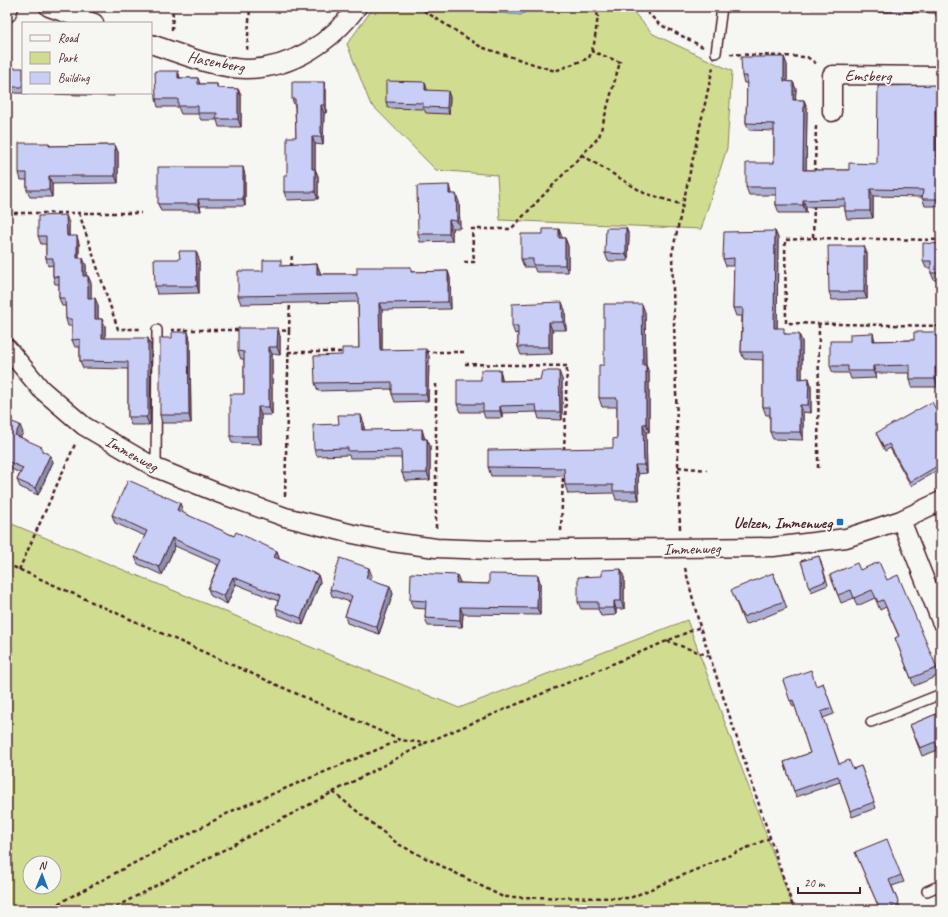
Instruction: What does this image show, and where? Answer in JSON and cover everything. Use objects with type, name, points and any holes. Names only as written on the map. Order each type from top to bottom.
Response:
[{"type":"street","points":[[7,13],[9,7]]},
{"type":"street","points":[[49,7],[91,22]]},
{"type":"street","name":"Hasenberg","points":[[152,44],[212,63],[246,69],[271,66],[294,59],[313,49],[331,36],[357,7]]},
{"type":"street","name":"Emsberg","points":[[832,112],[832,75],[941,76]]},
{"type":"street","name":"Immenweg","points":[[7,348],[41,389],[84,426],[156,468],[218,493],[285,517],[353,534],[436,548],[560,550],[773,547],[846,538],[901,520],[941,501]]},
{"type":"street","points":[[901,520],[941,621]]},
{"type":"lane","points":[[716,53],[722,7]]},
{"type":"lane","points":[[156,468],[157,330]]},
{"type":"lane","points":[[871,722],[941,694]]},
{"type":"lane","points":[[927,891],[941,885]]},
{"type":"path","points":[[246,69],[250,7]]},
{"type":"path","points":[[418,7],[481,47],[555,71],[589,58],[592,51],[598,16],[594,7]]},
{"type":"path","points":[[642,7],[659,24],[716,53],[807,57],[832,75]]},
{"type":"path","points":[[464,262],[474,262],[472,229],[511,229],[599,137],[620,62],[592,51]]},
{"type":"path","points":[[716,53],[672,254],[680,548],[709,656],[794,910]]},
{"type":"path","points":[[814,176],[816,114],[832,112]]},
{"type":"path","points":[[582,155],[644,193],[683,205]]},
{"type":"path","points":[[813,238],[814,200]]},
{"type":"path","points":[[7,213],[141,213]]},
{"type":"path","points":[[79,214],[118,329],[242,330]]},
{"type":"path","points":[[941,240],[813,238],[785,240],[786,323],[941,326]]},
{"type":"path","points":[[291,269],[292,254]]},
{"type":"path","points":[[285,517],[290,292]]},
{"type":"path","points":[[818,468],[819,324]]},
{"type":"path","points":[[273,330],[289,331]]},
{"type":"path","points":[[288,352],[350,352]]},
{"type":"path","points":[[419,352],[465,352]]},
{"type":"path","points":[[465,364],[567,366],[564,454]]},
{"type":"path","points":[[436,381],[436,548]]},
{"type":"path","points":[[19,570],[84,426]]},
{"type":"path","points":[[678,467],[707,470]]},
{"type":"path","points":[[560,550],[563,470]]},
{"type":"path","points":[[7,564],[400,740],[425,743]]},
{"type":"path","points":[[110,910],[425,743],[700,627]]},
{"type":"path","points":[[666,641],[709,656]]},
{"type":"path","points":[[46,910],[232,810],[400,740]]},
{"type":"path","points":[[333,792],[398,844],[503,897],[630,898],[770,838]]},
{"type":"green space","points":[[374,7],[487,7],[490,12],[521,15],[533,7],[629,7],[653,34],[732,71],[727,148],[701,229],[500,220],[497,175],[436,170],[370,103],[347,44]]},
{"type":"green space","points":[[7,522],[459,708],[687,620],[794,910],[7,910]]},
{"type":"water","points":[[487,7],[533,7],[521,15],[490,12]]},
{"type":"building","points":[[741,57],[784,57],[784,81],[793,82],[793,100],[804,100],[803,170],[849,170],[849,163],[877,164],[878,86],[941,85],[941,110],[935,110],[935,157],[941,157],[941,199],[922,199],[923,190],[870,189],[870,211],[845,211],[845,199],[803,200],[803,205],[776,205],[776,187],[746,187],[746,163],[774,163],[774,124],[746,123],[747,76],[742,76]]},
{"type":"building","points":[[12,68],[22,68],[22,87],[12,87]]},
{"type":"building","points":[[155,71],[178,71],[178,78],[198,78],[198,84],[217,84],[217,88],[238,89],[238,119],[216,119],[217,113],[198,113],[198,106],[178,106],[178,99],[156,99]]},
{"type":"building","points":[[386,81],[425,82],[425,90],[448,91],[447,108],[423,107],[423,103],[386,102]]},
{"type":"building","points":[[292,82],[324,82],[324,105],[321,105],[321,137],[312,137],[312,169],[315,169],[315,192],[284,192],[284,175],[287,175],[287,137],[296,137],[295,99],[292,99]]},
{"type":"building","points":[[19,143],[49,143],[49,146],[115,145],[115,176],[49,176],[49,190],[27,190],[27,173],[19,173]]},
{"type":"building","points":[[158,167],[243,167],[243,199],[198,199],[198,204],[158,204]]},
{"type":"building","points":[[449,185],[449,194],[456,194],[457,221],[449,220],[449,234],[418,234],[417,186]]},
{"type":"building","points":[[66,215],[67,236],[77,236],[77,258],[83,258],[83,276],[88,276],[88,298],[95,298],[95,319],[102,319],[102,338],[148,338],[148,415],[146,417],[128,417],[128,362],[80,361],[80,339],[72,340],[72,319],[66,319],[65,298],[59,298],[59,277],[53,276],[53,258],[46,258],[46,236],[38,236],[38,216]]},
{"type":"building","points":[[606,228],[626,228],[626,254],[605,253]]},
{"type":"building","points":[[543,229],[559,229],[559,238],[565,238],[565,265],[533,265],[533,259],[521,259],[521,234],[543,234]]},
{"type":"building","points":[[775,231],[774,328],[784,328],[784,334],[799,334],[799,379],[809,378],[808,405],[800,405],[800,432],[770,432],[770,407],[763,407],[763,352],[741,352],[743,308],[733,308],[734,258],[723,259],[724,232]]},
{"type":"building","points":[[923,243],[941,244],[941,273],[931,273],[931,261],[923,261]]},
{"type":"building","points":[[828,246],[864,246],[864,292],[829,292]]},
{"type":"building","points":[[179,251],[196,251],[197,286],[155,286],[154,259],[180,259]]},
{"type":"building","points":[[263,260],[281,260],[281,266],[317,264],[317,274],[357,274],[357,267],[411,267],[411,272],[448,271],[448,302],[379,303],[380,350],[426,349],[426,394],[392,394],[392,382],[315,383],[314,356],[342,355],[342,348],[359,348],[358,294],[238,296],[238,271],[263,271]]},
{"type":"building","points":[[562,302],[563,322],[549,322],[549,347],[518,347],[518,326],[512,326],[512,304]]},
{"type":"building","points":[[604,304],[642,304],[643,365],[646,365],[646,424],[643,424],[644,465],[635,465],[636,491],[613,491],[613,485],[565,485],[564,468],[488,467],[488,450],[613,448],[613,439],[617,438],[617,398],[599,398],[599,365],[604,365]]},
{"type":"building","points":[[238,328],[278,328],[277,347],[269,347],[269,407],[258,407],[258,436],[230,436],[230,394],[244,394],[244,352],[238,351]]},
{"type":"building","points":[[172,332],[188,332],[189,415],[160,415],[160,338],[172,338]]},
{"type":"building","points":[[914,332],[935,332],[935,336],[941,336],[941,367],[935,367],[935,379],[910,379],[910,365],[873,366],[873,371],[848,371],[848,366],[830,366],[830,341],[850,341],[850,334],[873,333],[873,341],[914,340]]},
{"type":"building","points":[[481,370],[500,370],[500,381],[540,380],[542,371],[559,371],[560,412],[537,412],[536,405],[500,406],[500,411],[483,411],[483,404],[457,404],[457,380],[481,380]]},
{"type":"building","points":[[932,402],[940,417],[938,418],[941,423],[941,464],[910,482],[889,444],[884,447],[876,433]]},
{"type":"building","points":[[338,415],[361,415],[362,430],[422,429],[422,439],[427,439],[427,473],[402,473],[401,450],[348,451],[348,448],[314,449],[313,425],[339,424]]},
{"type":"building","points":[[7,420],[20,425],[15,435],[42,447],[42,451],[50,455],[35,488],[17,480],[23,468],[7,461]]},
{"type":"building","points":[[128,480],[180,503],[177,510],[234,536],[236,532],[277,551],[274,557],[318,575],[301,618],[276,608],[280,596],[233,577],[224,596],[208,589],[221,560],[172,538],[159,567],[135,557],[147,531],[112,515]]},
{"type":"building","points":[[819,556],[826,581],[809,588],[801,561]]},
{"type":"building","points":[[340,558],[369,568],[366,578],[390,586],[377,627],[345,616],[352,596],[330,589]]},
{"type":"building","points":[[879,562],[887,580],[898,575],[937,668],[911,678],[895,638],[899,636],[883,600],[878,602],[872,590],[854,598],[851,590],[838,595],[830,575],[857,563],[860,570]]},
{"type":"building","points":[[621,569],[621,601],[614,601],[614,608],[598,608],[598,602],[578,602],[578,577],[602,576],[602,570]]},
{"type":"building","points":[[411,573],[457,575],[456,583],[489,584],[489,574],[538,575],[537,608],[460,607],[460,620],[425,618],[426,601],[410,600]]},
{"type":"building","points":[[773,573],[784,601],[743,617],[731,590]]},
{"type":"building","points":[[811,670],[816,686],[823,683],[832,708],[821,712],[839,764],[849,760],[853,769],[861,766],[874,802],[850,811],[838,776],[794,791],[784,762],[810,753],[793,700],[790,701],[783,680]]},
{"type":"building","points":[[941,712],[941,757],[935,742],[920,748],[910,725]]},
{"type":"building","points":[[887,839],[901,875],[889,880],[899,904],[880,910],[855,852]]},
{"type":"building","points":[[941,905],[941,910],[929,910]]},
{"type":"building","points":[[921,906],[923,910],[911,910]]},
{"type":"place","name":"Uelzen, Immenweg","points":[[840,522]]}]
